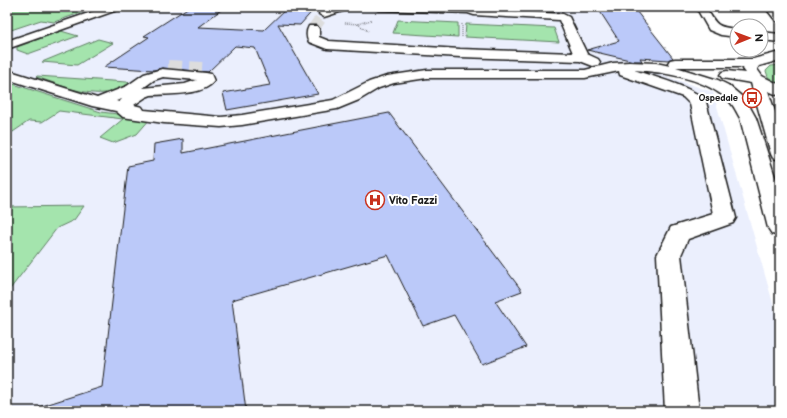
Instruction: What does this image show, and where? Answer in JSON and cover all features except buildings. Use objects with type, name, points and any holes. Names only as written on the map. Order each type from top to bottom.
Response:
[{"type":"street","points":[[7,45],[116,7]]},
{"type":"street","points":[[324,14],[345,7]]},
{"type":"street","points":[[378,7],[463,12],[466,9],[474,12],[554,16],[569,15],[582,57]]},
{"type":"street","points":[[701,7],[712,29],[729,32]]},
{"type":"street","points":[[770,7],[780,19]]},
{"type":"street","points":[[313,30],[313,39],[327,45],[460,53],[582,57],[688,94],[698,102],[725,218],[679,233],[669,255],[682,411]]},
{"type":"street","points":[[769,37],[780,38]]},
{"type":"street","points":[[9,64],[98,103],[122,108],[129,113],[164,118],[221,122],[242,120],[337,104],[353,98],[374,85],[392,79],[427,74],[585,74],[606,65],[627,61],[759,67],[780,56]]},
{"type":"street","points":[[606,65],[647,66],[694,70],[759,67],[780,61]]},
{"type":"street","points":[[647,66],[679,72],[713,83],[723,88],[738,100],[748,118],[780,228]]},
{"type":"street","points":[[98,103],[132,89],[158,69],[168,67]]},
{"type":"street","points":[[759,67],[780,91]]},
{"type":"street","points":[[759,67],[780,154]]},
{"type":"street","points":[[122,108],[128,100],[137,94],[150,90],[185,90],[199,86],[205,75],[206,77],[196,75],[162,73],[149,77]]},
{"type":"shaded area","name":"Vito Fazzi","points":[[7,7],[633,7],[675,60],[641,60],[648,70],[713,92],[780,328],[780,411],[7,411]]},
{"type":"green space","points":[[7,7],[57,7],[86,11],[54,22],[41,20],[8,31]]},
{"type":"green space","points":[[398,20],[458,23],[458,37],[393,33]]},
{"type":"green space","points":[[466,24],[554,28],[559,42],[465,37]]},
{"type":"green space","points":[[61,31],[78,36],[28,54],[17,50],[17,47]]},
{"type":"green space","points":[[98,39],[113,43],[77,65],[42,62]]},
{"type":"green space","points":[[780,65],[780,85],[768,77],[766,71],[771,66]]},
{"type":"green space","points":[[36,77],[130,83],[126,87],[110,92],[89,93]]},
{"type":"green space","points":[[7,82],[101,112],[151,118],[137,134],[113,143],[100,138],[123,119],[59,111],[42,122],[29,121],[7,136]]},
{"type":"green space","points":[[84,206],[74,220],[57,228],[7,293],[7,207]]},
{"type":"tunnel","points":[[313,29],[324,14]]},
{"type":"tunnel","points":[[168,67],[202,69]]},
{"type":"place","name":"Ospedale","points":[[752,98]]},
{"type":"place","name":"Vito Fazzi","points":[[375,200]]}]
